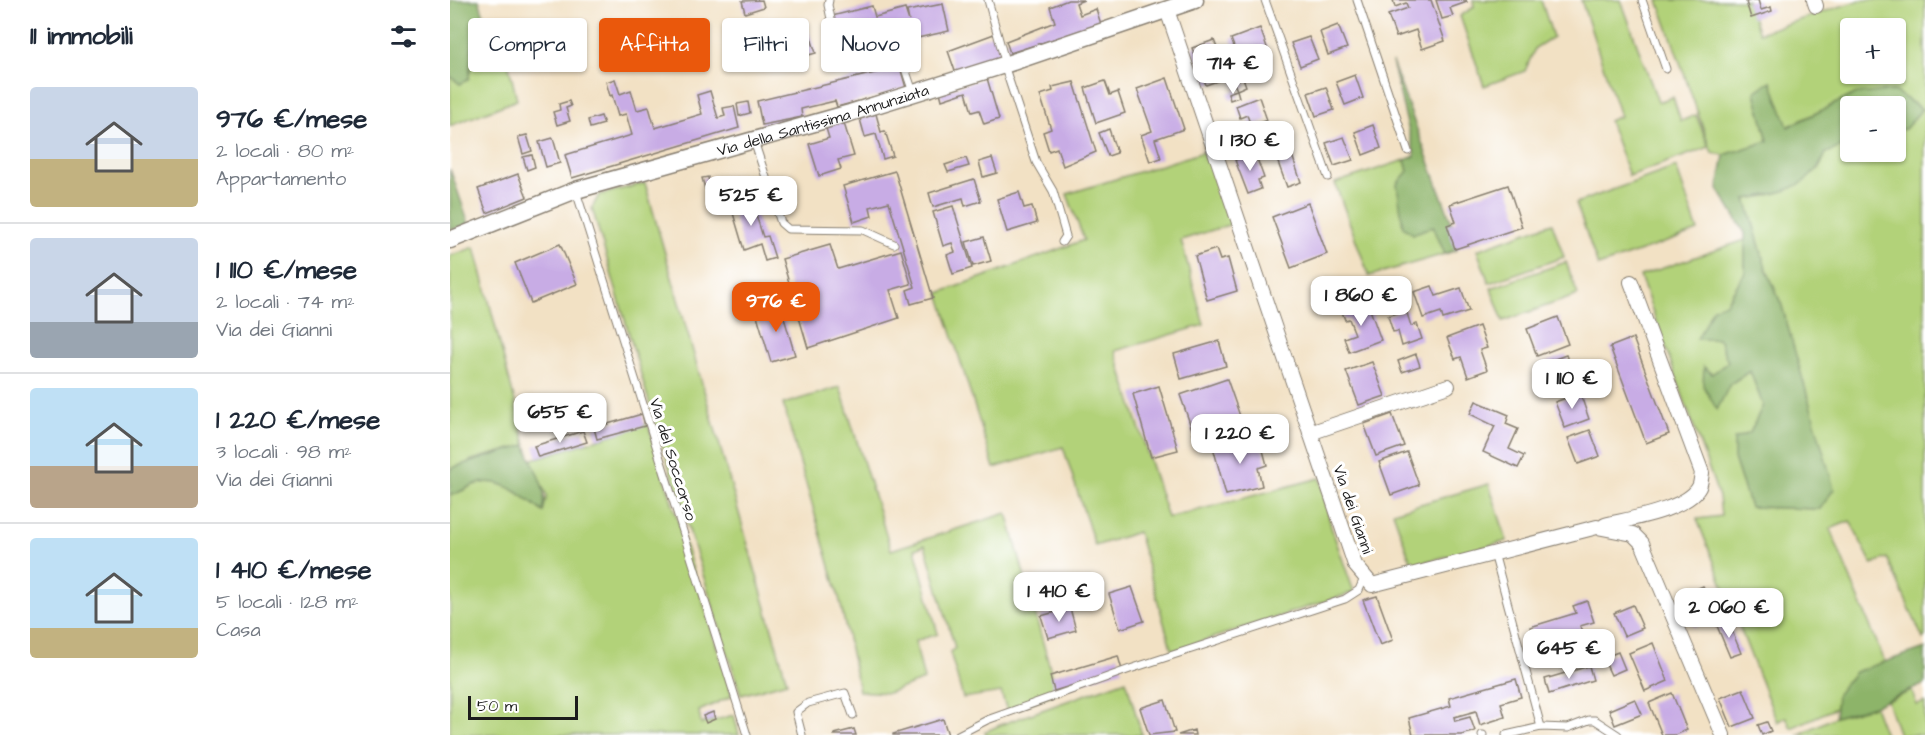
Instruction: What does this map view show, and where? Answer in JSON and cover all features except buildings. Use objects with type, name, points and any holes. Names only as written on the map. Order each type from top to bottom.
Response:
[{"type":"street","name":"Via della Santissima Annunziata","points":[[450,240],[576,190],[1005,65],[1195,0]]},
{"type":"street","name":"Via dei Gianni","points":[[1167,10],[1355,565],[1372,585],[1597,527],[1633,534],[1642,543],[1723,735]]},
{"type":"street","points":[[1597,527],[1662,510],[1689,498],[1699,487],[1702,473],[1631,282]]},
{"type":"street","points":[[1310,433],[1448,386]]},
{"type":"lane","points":[[829,0],[828,5],[837,47],[848,54],[860,57],[901,57],[913,92]]},
{"type":"lane","points":[[988,0],[1005,65],[1036,162],[1053,191],[1066,236],[1062,242]]},
{"type":"lane","points":[[1265,0],[1328,177]]},
{"type":"lane","points":[[1357,0],[1408,151]]},
{"type":"lane","points":[[1642,0],[1666,69]]},
{"type":"lane","points":[[753,139],[781,223],[788,229],[863,230],[894,244]]},
{"type":"lane","name":"Via del Soccorso","points":[[576,190],[747,735]]},
{"type":"lane","points":[[1494,554],[1541,727]]},
{"type":"lane","points":[[958,735],[987,720],[1130,669],[1345,599],[1359,590],[1365,576]]},
{"type":"lane","points":[[802,735],[796,712],[808,703],[845,693],[853,715]]},
{"type":"lane","points":[[1506,735],[1541,727],[1568,728],[1595,720],[1618,735]]},
{"type":"green space","points":[[450,0],[479,0],[485,18],[468,18],[469,78],[460,84],[450,76]]},
{"type":"green space","points":[[1473,0],[1541,0],[1553,37],[1535,48],[1525,71],[1484,86],[1460,16],[1474,7]]},
{"type":"green space","points":[[1581,0],[1621,0],[1658,102],[1673,97],[1681,121],[1696,115],[1709,147],[1629,176],[1609,121],[1620,116]]},
{"type":"green space","points":[[1658,0],[1747,0],[1759,33],[1860,0],[1925,0],[1925,636],[1923,639],[1887,558],[1872,564],[1850,521],[1830,529],[1885,662],[1859,672],[1846,682],[1841,689],[1836,708],[1791,728],[1786,717],[1777,722],[1697,519],[1721,516],[1719,497],[1640,276],[1745,240],[1745,273],[1726,303],[1698,338],[1719,339],[1728,362],[1712,374],[1704,367],[1717,409],[1730,384],[1750,371],[1763,405],[1750,433],[1734,458],[1750,507],[1820,509],[1782,306],[1766,268],[1746,199],[1767,196],[1819,169],[1826,153],[1840,147],[1840,162],[1906,162],[1906,128],[1922,109],[1906,105],[1906,96],[1855,94],[1840,96],[1840,101],[1787,127],[1771,81],[1755,92],[1768,141],[1724,155],[1712,153]]},
{"type":"green space","points":[[1392,62],[1451,221],[1457,250],[1445,254],[1433,226],[1413,234],[1403,227],[1397,184],[1408,171],[1405,160],[1415,156]]},
{"type":"green space","points":[[470,72],[510,72],[517,100],[450,126],[450,76],[460,84],[469,78]]},
{"type":"green space","points":[[1771,81],[1788,127],[1840,101],[1840,147],[1826,153],[1812,175],[1794,187],[1746,199],[1766,268],[1782,306],[1834,489],[1820,509],[1750,507],[1734,458],[1734,439],[1750,433],[1763,405],[1750,371],[1730,384],[1717,410],[1703,385],[1704,367],[1712,374],[1728,362],[1719,339],[1697,339],[1713,308],[1726,303],[1745,273],[1745,233],[1718,189],[1724,155],[1768,141],[1755,92]]},
{"type":"green space","points":[[1894,91],[1902,96],[1851,96],[1855,94]]},
{"type":"green space","points":[[1906,99],[1922,109],[1906,128]]},
{"type":"green space","points":[[1210,150],[1235,223],[1181,240],[1204,325],[1115,351],[1168,518],[1320,478],[1331,527],[1354,592],[1172,651],[1138,532],[1095,546],[1063,447],[994,468],[939,293],[1084,240],[1067,194]]},
{"type":"green space","points":[[1405,160],[1408,171],[1413,234],[1433,226],[1445,254],[1369,276],[1335,183]]},
{"type":"green space","points":[[1676,167],[1698,231],[1598,266],[1576,203]]},
{"type":"green space","points":[[450,169],[469,224],[450,230]]},
{"type":"green space","points":[[645,183],[787,682],[741,695],[655,422],[592,208],[599,195]]},
{"type":"green space","points":[[1552,223],[1564,257],[1489,283],[1477,250]]},
{"type":"green space","points":[[475,247],[526,445],[472,460],[450,472],[450,256]]},
{"type":"green space","points":[[1566,262],[1578,295],[1503,321],[1491,288]]},
{"type":"green space","points":[[840,387],[891,550],[1007,513],[1057,693],[1007,711],[1001,692],[963,698],[950,652],[955,648],[925,545],[915,549],[938,634],[915,641],[924,680],[888,693],[859,691],[840,601],[783,404]]},
{"type":"green space","points":[[648,424],[732,696],[699,711],[701,724],[734,715],[739,735],[450,735],[450,495],[476,484],[495,483],[512,489],[543,512],[547,496],[530,460]]},
{"type":"green space","points":[[526,445],[542,486],[543,512],[512,489],[495,483],[476,484],[450,495],[450,472],[454,467]]},
{"type":"green space","points":[[1489,484],[1507,541],[1412,565],[1393,512]]},
{"type":"green space","points":[[1925,648],[1925,684],[1874,706],[1835,717],[1837,694],[1855,672]]},
{"type":"green space","points":[[1126,680],[1142,735],[986,735],[985,732],[1000,725]]},
{"type":"green space","points":[[1912,691],[1917,705],[1925,702],[1925,735],[1899,735],[1887,701]]},
{"type":"green space","points":[[1874,706],[1885,735],[1798,735],[1835,717]]}]
